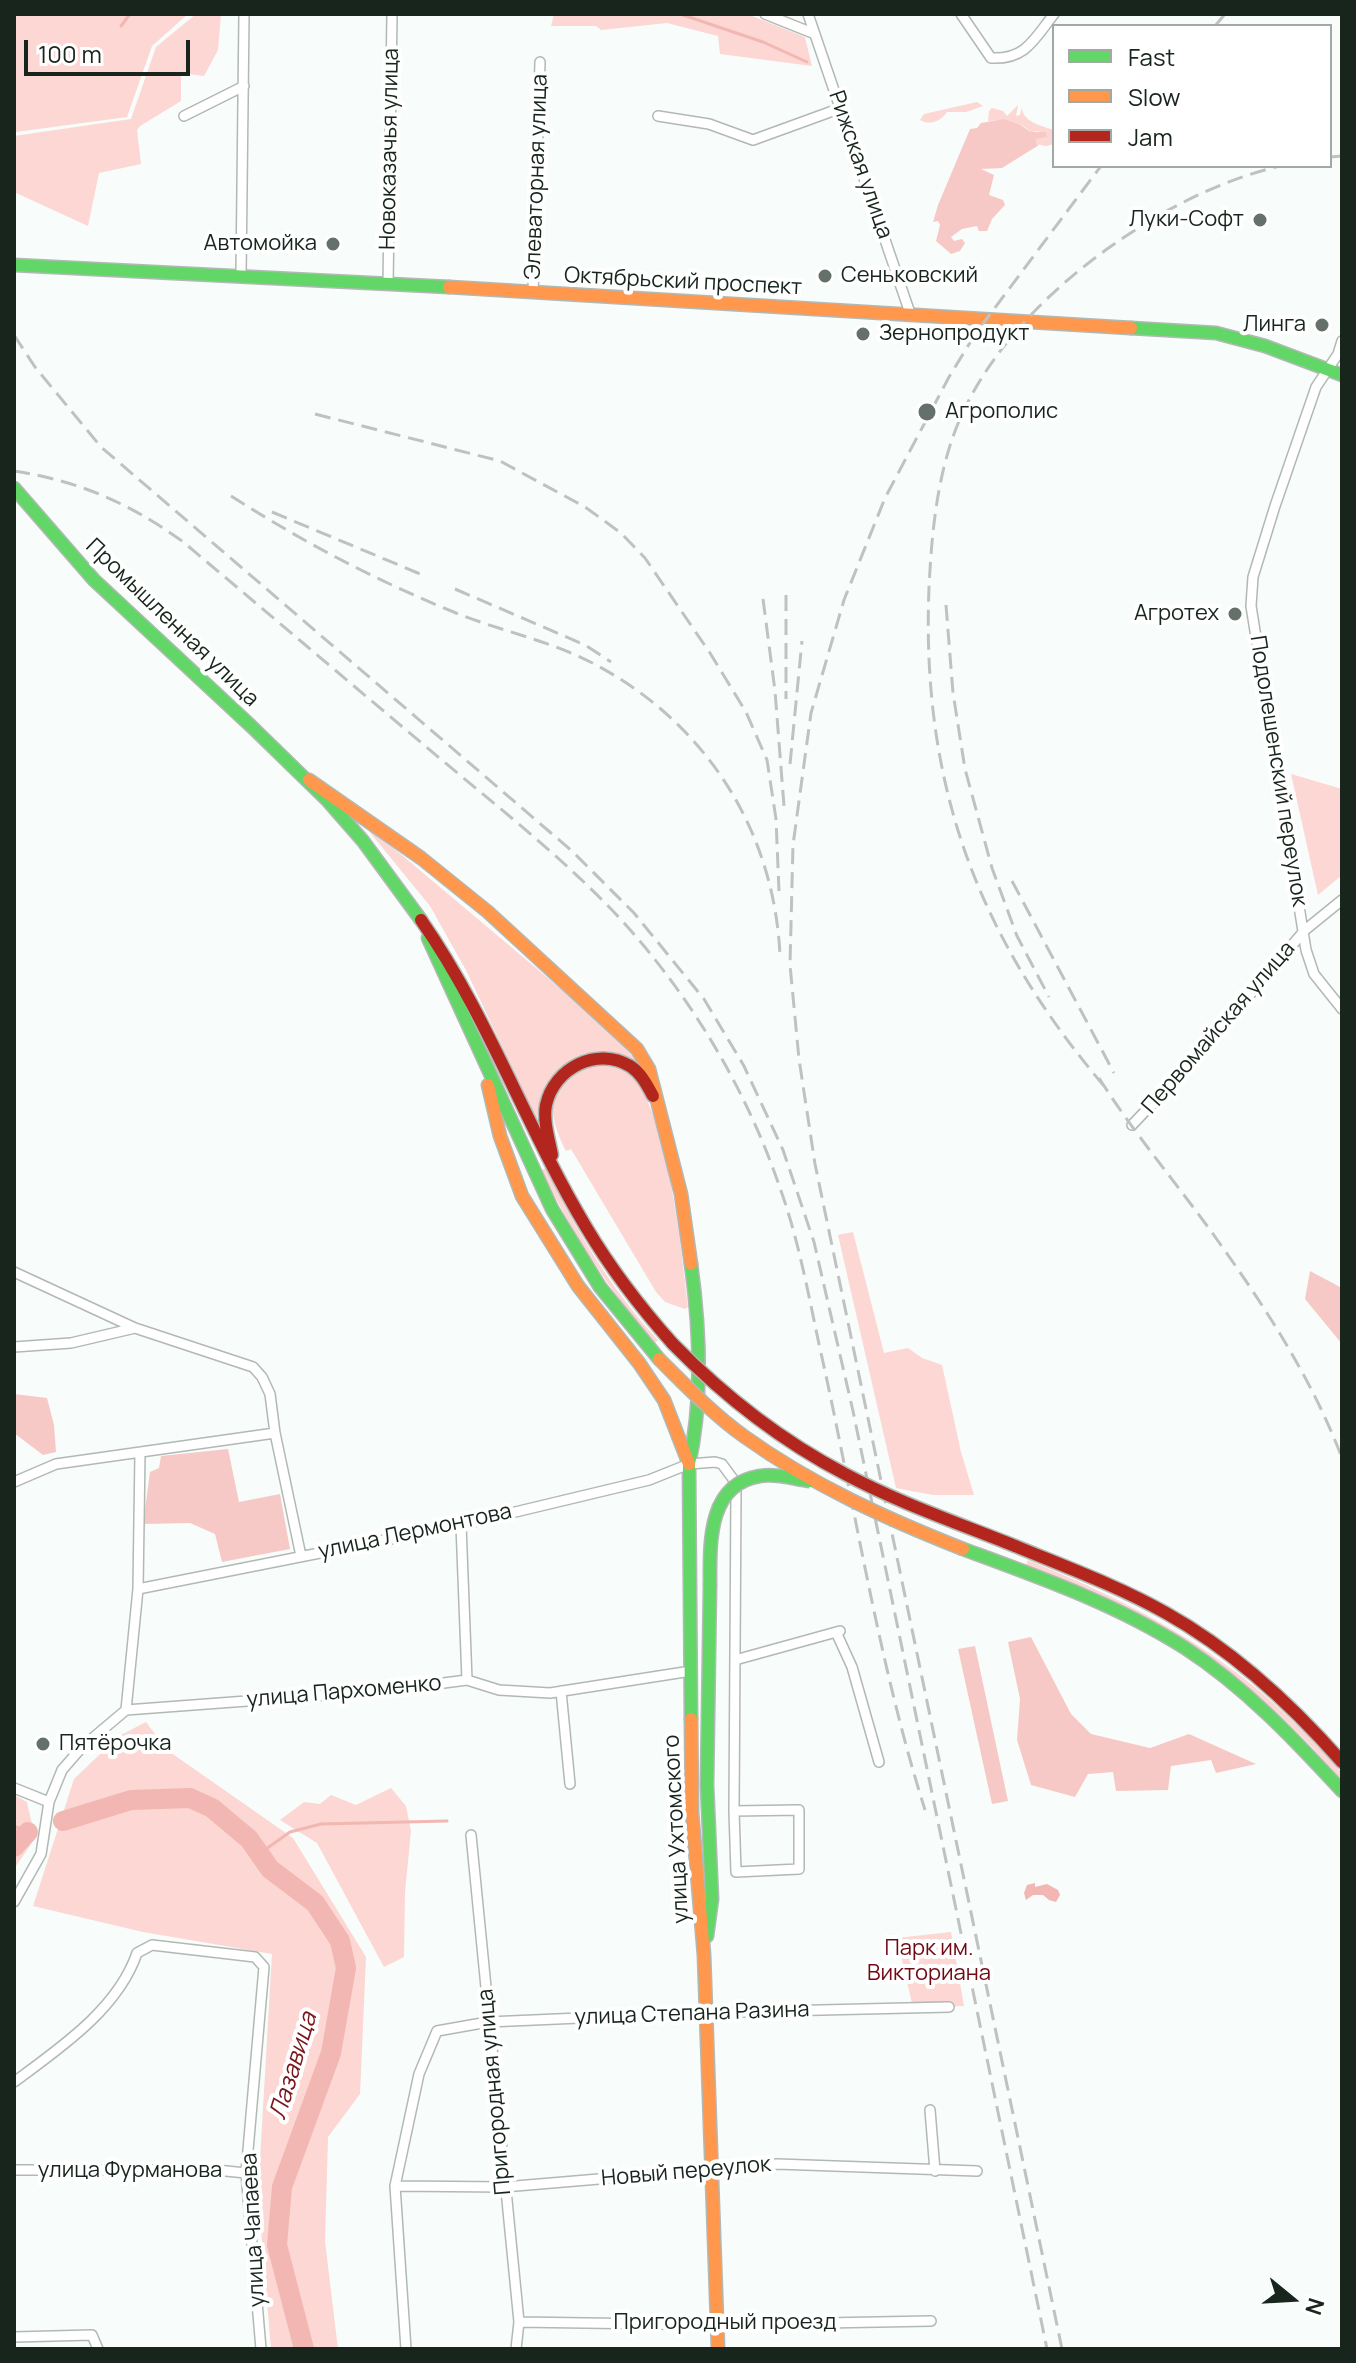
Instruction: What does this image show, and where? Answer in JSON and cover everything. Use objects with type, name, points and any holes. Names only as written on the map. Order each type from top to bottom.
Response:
[{"type":"main road","name":"Октябрьский проспект","points":[[14,265],[241,275],[1216,333],[1265,346],[1342,375]]},
{"type":"main road","name":"Промышленная улица","points":[[14,488],[91,578],[309,780]]},
{"type":"main road","points":[[309,780],[364,842],[440,947],[472,1002],[556,1174],[615,1274],[635,1302],[713,1383],[754,1416],[824,1463],[893,1497],[1136,1597],[1196,1631],[1271,1689],[1342,1762]]},
{"type":"main road","points":[[309,780],[346,803],[449,880],[602,1015],[637,1049],[649,1069],[661,1110]]},
{"type":"main road","points":[[420,920],[552,1209],[600,1287],[659,1359],[702,1401],[744,1436],[816,1482],[900,1525],[1127,1616],[1186,1649],[1251,1698],[1294,1738],[1342,1791]]},
{"type":"main road","points":[[481,1059],[500,1136],[522,1196],[578,1286],[664,1400],[689,1464]]},
{"type":"main road","points":[[556,1174],[546,1124],[546,1103],[554,1084],[577,1063],[603,1059],[629,1066],[641,1076],[661,1110]]},
{"type":"main road","name":"улица Ухтомского","points":[[661,1110],[681,1194],[697,1307],[694,1441],[689,1464],[692,1813],[704,1955],[718,2349]]},
{"type":"main road","points":[[704,1955],[712,1899],[707,1785],[710,1585],[715,1512],[725,1494],[744,1479],[758,1476],[816,1482]]},
{"type":"street","points":[[241,275],[244,14]]},
{"type":"street","name":"Новоказачья улица","points":[[388,285],[392,14]]},
{"type":"street","points":[[765,14],[815,34]]},
{"type":"street","name":"Рижская улица","points":[[808,14],[911,316]]},
{"type":"street","points":[[961,14],[991,58],[1024,52],[1054,14]]},
{"type":"street","name":"Элеваторная улица","points":[[533,293],[540,62]]},
{"type":"street","points":[[184,116],[244,86]]},
{"type":"street","points":[[658,116],[709,124],[753,140],[841,108]]},
{"type":"street","name":"Подолешенский переулок","points":[[1342,341],[1338,354],[1316,387],[1275,506],[1253,577],[1251,606],[1306,950],[1314,974],[1342,1009]]},
{"type":"street","name":"Первомайская улица","points":[[1132,1125],[1204,1050],[1305,930],[1342,900]]},
{"type":"street","points":[[14,1272],[135,1328],[253,1367],[270,1394],[275,1433],[301,1556]]},
{"type":"street","points":[[14,1347],[71,1343],[135,1328]]},
{"type":"street","points":[[14,1482],[56,1464],[275,1433]]},
{"type":"street","points":[[14,1902],[41,1854],[49,1802],[62,1770],[82,1747],[126,1710],[138,1589],[140,1453]]},
{"type":"street","points":[[689,1464],[722,1464],[733,1479],[736,1491],[734,1811],[736,1872],[799,1869],[799,1810],[734,1811]]},
{"type":"street","name":"улица Лермонтова","points":[[138,1589],[461,1525],[649,1480],[689,1464]]},
{"type":"street","points":[[461,1525],[467,1680]]},
{"type":"street","points":[[735,1660],[838,1632],[852,1667],[879,1762]]},
{"type":"street","name":"улица Пархоменко","points":[[126,1710],[381,1691],[467,1680],[499,1690],[550,1693],[691,1671]]},
{"type":"street","points":[[561,1691],[570,1784]]},
{"type":"street","points":[[14,1788],[49,1802]]},
{"type":"street","name":"Пригородная улица","points":[[471,1835],[519,2322],[516,2349]]},
{"type":"street","name":"улица Чапаева","points":[[14,2082],[97,2013],[117,1992],[131,1970],[137,1953],[152,1945],[255,1957],[264,1967],[246,2173],[261,2349]]},
{"type":"street","name":"улица Степана Разина","points":[[395,2186],[419,2074],[437,2031],[488,2022],[949,2007]]},
{"type":"street","points":[[930,2110],[935,2171]]},
{"type":"street","name":"Новый переулок","points":[[395,2186],[504,2187],[777,2164],[977,2171]]},
{"type":"street","name":"улица Фурманова","points":[[14,2170],[216,2170],[246,2173]]},
{"type":"street","points":[[395,2186],[406,2349]]},
{"type":"street","name":"Пригородный проезд","points":[[519,2322],[717,2325],[931,2321]]},
{"type":"street","points":[[14,2337],[92,2335],[98,2349]]},
{"type":"green space","points":[[14,14],[188,14],[152,46],[127,117],[16,132]]},
{"type":"green space","points":[[196,14],[221,14],[218,50],[204,76],[181,73],[181,101],[137,130],[141,164],[99,173],[88,226],[14,192],[14,136],[131,119],[156,47]]},
{"type":"green space","points":[[554,14],[747,14],[805,37],[812,66],[720,54],[718,36],[667,23],[601,30],[596,26],[551,26]]},
{"type":"green space","points":[[977,102],[983,106],[966,112],[947,112],[942,118],[931,122],[920,120],[924,114]]},
{"type":"green space","points":[[1018,105],[1016,116],[1020,115],[1022,107],[1029,120],[1052,129],[1052,144],[1036,144],[1036,139],[1040,138],[1039,131],[1031,132],[1006,121],[988,121],[992,108],[1003,111],[1007,116]]},
{"type":"green space","points":[[1291,774],[1342,789],[1342,875],[1318,895]]},
{"type":"green space","points":[[359,819],[612,1032],[638,1062],[637,1066],[619,1056],[601,1052],[570,1060],[548,1084],[537,1121],[467,972],[430,906]]},
{"type":"green space","points":[[593,1065],[616,1068],[629,1074],[642,1091],[654,1117],[677,1219],[688,1307],[685,1309],[665,1302],[656,1292],[571,1149],[566,1151],[559,1136],[553,1110],[558,1089],[565,1080]]},
{"type":"green space","points":[[545,1168],[596,1258],[625,1301],[658,1340],[654,1344],[579,1239],[541,1171]]},
{"type":"green space","points":[[853,1232],[884,1353],[908,1348],[922,1358],[942,1365],[974,1495],[933,1495],[896,1488],[838,1235]]},
{"type":"green space","points":[[1028,1560],[1119,1601],[1199,1646],[1272,1702],[1307,1735],[1342,1773],[1342,1781],[1282,1717],[1214,1661],[1131,1611],[1026,1565]]},
{"type":"green space","points":[[146,1722],[167,1750],[293,1838],[366,1957],[360,2094],[328,2137],[325,2241],[338,2349],[271,2349],[258,2194],[272,1954],[143,1932],[33,1906],[74,1779],[119,1736]]},
{"type":"green space","points":[[391,1788],[406,1806],[411,1831],[405,1892],[404,1957],[384,1967],[317,1843],[280,1820],[304,1802],[320,1804],[331,1795],[356,1805]]},
{"type":"green space","points":[[14,1795],[27,1802],[35,1838],[14,1869]]},
{"type":"green space","name":"Парк им. Викториана","points":[[951,1932],[964,2006],[913,2008],[897,1938]]},
{"type":"shaded area","points":[[1004,119],[1031,132],[1046,132],[1047,137],[1036,139],[1039,145],[1002,168],[981,169],[994,175],[989,195],[1003,200],[1005,205],[992,219],[987,231],[979,231],[977,226],[962,229],[951,237],[954,241],[962,239],[965,243],[960,251],[951,254],[936,241],[940,225],[938,221],[933,222],[938,205],[970,129],[977,128],[981,123]]},
{"type":"shaded area","points":[[1310,1271],[1342,1288],[1342,1344],[1305,1299]]},
{"type":"shaded area","points":[[14,1394],[47,1398],[54,1425],[56,1452],[43,1455],[14,1433]]},
{"type":"shaded area","points":[[228,1449],[239,1502],[280,1494],[290,1549],[222,1562],[215,1534],[190,1523],[143,1524],[150,1472],[159,1468],[161,1456]]},
{"type":"shaded area","points":[[1031,1637],[1071,1714],[1091,1734],[1150,1748],[1189,1734],[1256,1764],[1216,1773],[1211,1760],[1171,1766],[1168,1790],[1116,1791],[1113,1772],[1088,1774],[1075,1797],[1031,1785],[1017,1740],[1020,1699],[1008,1642]]},
{"type":"shaded area","points":[[975,1646],[1008,1801],[992,1804],[958,1649]]},
{"type":"shaded area","points":[[1035,1883],[1035,1887],[1047,1884],[1058,1890],[1060,1895],[1056,1902],[1043,1895],[1033,1895],[1026,1900],[1024,1893],[1027,1885]]},
{"type":"waterway","points":[[121,26],[130,14]]},
{"type":"waterway","points":[[680,14],[763,42],[807,62]]},
{"type":"waterway","name":"Лазавица","points":[[63,1821],[131,1800],[190,1798],[212,1808],[249,1839],[270,1869],[315,1903],[340,1941],[346,1968],[331,2053],[282,2187],[277,2245],[304,2349]]},
{"type":"waterway","points":[[259,1854],[290,1832],[321,1824],[447,1821]]},
{"type":"waterway","points":[[14,1826],[28,1832]]},
{"type":"waterway","name":"Лазавица","points":[[14,1847],[28,1832]]},
{"type":"railway","points":[[1217,24],[1225,14]]},
{"type":"railway","points":[[1332,157],[1342,156]]},
{"type":"railway","points":[[1062,2349],[815,1164],[799,1059],[790,965],[793,845],[811,713],[844,600],[885,498],[949,377],[976,333],[1100,168]]},
{"type":"railway","points":[[1104,1086],[1060,1030],[1022,972],[991,914],[966,854],[947,792],[935,727],[929,659],[932,542],[942,474],[955,431],[977,386],[991,363],[1044,301],[1085,265],[1168,210],[1211,189],[1272,168]]},
{"type":"railway","points":[[14,335],[35,367],[101,447],[572,851],[634,913],[704,999],[744,1066],[783,1150],[814,1242],[853,1411],[1047,2349]]},
{"type":"railway","points":[[315,414],[500,461],[585,507],[621,533],[645,558],[746,712],[767,760],[776,819],[779,891]]},
{"type":"railway","points":[[14,471],[60,481],[102,496],[143,515],[182,541],[578,876],[650,953],[695,1015],[716,1048],[751,1117],[767,1152],[792,1226],[893,1695],[925,1810]]},
{"type":"railway","points":[[231,496],[313,545],[398,588],[456,613],[581,657],[637,690],[672,719],[702,751],[728,786],[749,825],[775,909],[780,955]]},
{"type":"railway","points":[[272,512],[425,576]]},
{"type":"railway","points":[[455,589],[585,645],[611,662]]},
{"type":"railway","points":[[786,595],[786,699]]},
{"type":"railway","points":[[763,599],[775,691],[784,806]]},
{"type":"railway","points":[[946,605],[953,693],[965,769],[992,868],[1017,936],[1049,997]]},
{"type":"railway","points":[[790,764],[802,641]]},
{"type":"railway","points":[[1012,881],[1114,1073]]},
{"type":"railway","points":[[1099,1078],[1254,1292],[1303,1373],[1342,1458]]},
{"type":"traffic: fast","points":[[14,265],[449,287]]},
{"type":"traffic: fast","points":[[1131,328],[1216,333],[1265,346],[1342,375]]},
{"type":"traffic: fast","points":[[14,488],[94,580],[328,801],[363,841],[421,920]]},
{"type":"traffic: fast","points":[[428,938],[552,1209],[600,1287],[659,1359]]},
{"type":"traffic: fast","points":[[691,1264],[699,1364],[689,1464],[691,1719]]},
{"type":"traffic: fast","points":[[710,1585],[710,1552],[715,1518],[730,1491],[743,1481],[766,1475],[810,1481]]},
{"type":"traffic: fast","points":[[963,1549],[1104,1605],[1185,1648],[1248,1697],[1342,1791]]},
{"type":"traffic: fast","points":[[707,1936],[712,1899],[707,1785],[710,1585]]},
{"type":"traffic: slow","points":[[449,287],[1131,328]]},
{"type":"traffic: slow","points":[[309,780],[421,858],[488,912],[637,1049],[649,1069],[681,1194],[691,1264]]},
{"type":"traffic: slow","points":[[488,1085],[500,1136],[522,1196],[578,1286],[664,1400],[689,1464]]},
{"type":"traffic: slow","points":[[659,1359],[722,1419],[797,1471],[906,1526],[963,1549]]},
{"type":"traffic: slow","points":[[691,1719],[692,1813],[704,1955],[718,2349]]},
{"type":"traffic: jam","points":[[421,920],[467,994],[586,1227],[626,1287],[673,1344]]},
{"type":"traffic: jam","points":[[552,1155],[546,1105],[558,1080],[567,1071],[591,1060],[617,1060],[637,1072],[653,1096]]},
{"type":"traffic: jam","points":[[673,1344],[754,1416],[821,1461],[886,1494],[1015,1546]]},
{"type":"traffic: jam","points":[[1015,1546],[1129,1594],[1191,1628],[1260,1680],[1342,1762]]},
{"type":"place","name":"Луки-Софт","points":[[1260,220]]},
{"type":"place","name":"Автомойка","points":[[333,244]]},
{"type":"place","name":"Сеньковский","points":[[825,276]]},
{"type":"place","name":"Линга","points":[[1322,325]]},
{"type":"place","name":"Зернопродукт","points":[[863,334]]},
{"type":"place","name":"Агрополис","points":[[927,412]]},
{"type":"place","name":"Агротех","points":[[1235,614]]},
{"type":"place","name":"Пятёрочка","points":[[43,1744]]}]
